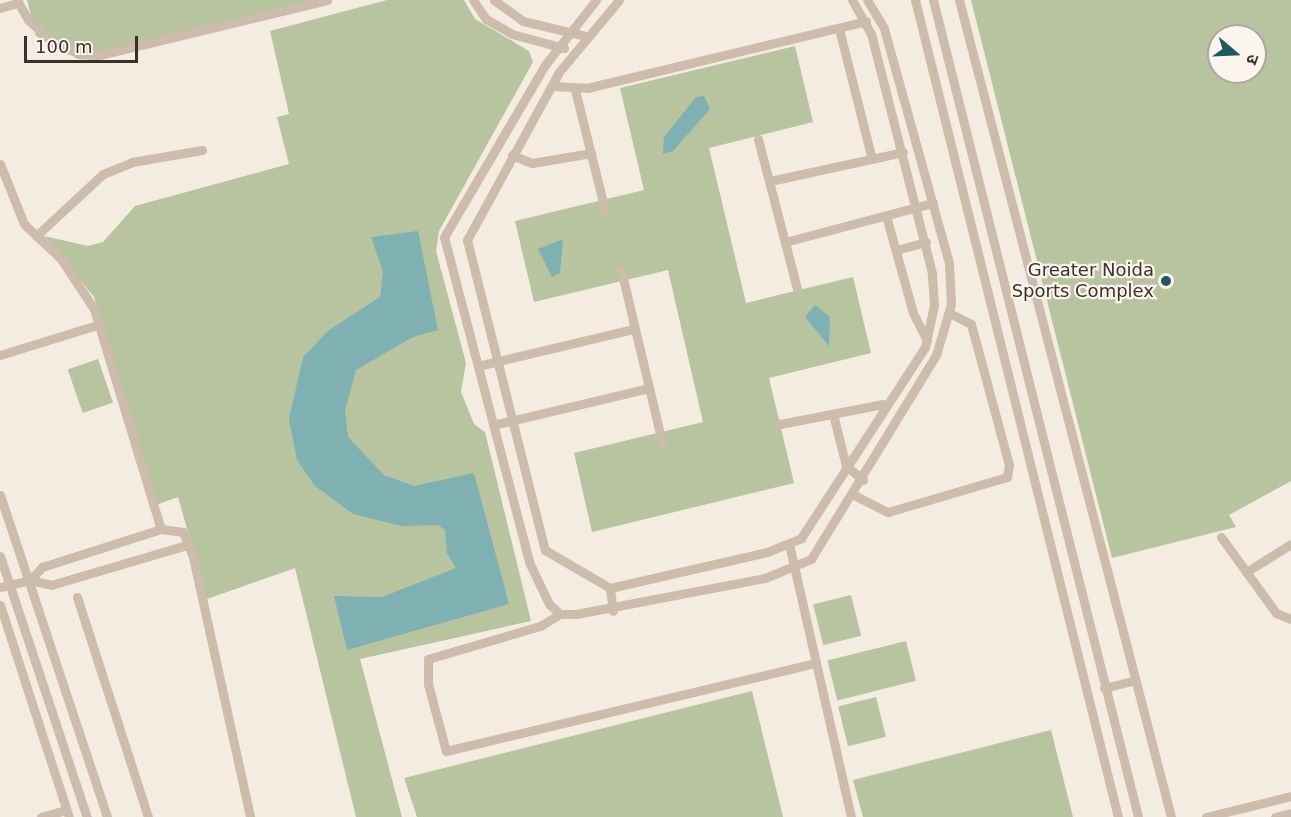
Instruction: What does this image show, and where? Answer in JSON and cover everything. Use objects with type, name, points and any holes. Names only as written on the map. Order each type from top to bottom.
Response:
[{"type":"street","points":[[0,8],[18,2],[58,46],[96,57],[327,0]]},
{"type":"street","points":[[473,0],[486,19],[512,34],[575,51]]},
{"type":"street","points":[[494,0],[523,21],[586,36]]},
{"type":"street","points":[[619,0],[597,19],[552,86],[512,154],[467,240],[545,550],[610,588],[789,544],[809,529],[883,404],[927,341],[934,305],[926,242],[866,21],[852,0]]},
{"type":"street","points":[[815,663],[446,751],[428,684],[428,659],[540,626],[560,614],[613,611],[796,569],[818,550],[854,495],[936,355],[949,313],[949,262],[884,28],[867,0]]},
{"type":"street","points":[[915,0],[1118,817]]},
{"type":"street","points":[[933,0],[1104,688],[1139,815]]},
{"type":"street","points":[[959,0],[1133,681],[1171,817]]},
{"type":"street","points":[[560,614],[549,604],[529,562],[444,237],[560,46],[592,2]]},
{"type":"street","points":[[592,2],[597,19]]},
{"type":"street","points":[[552,86],[575,90],[866,21]]},
{"type":"street","points":[[839,29],[872,159]]},
{"type":"street","points":[[575,90],[605,210]]},
{"type":"street","points":[[758,139],[797,289]]},
{"type":"street","points":[[36,236],[103,174],[132,162],[202,150]]},
{"type":"street","points":[[770,181],[903,152]]},
{"type":"street","points":[[512,154],[532,163],[591,153]]},
{"type":"street","points":[[0,164],[24,224],[78,281],[100,324],[161,529]]},
{"type":"street","points":[[785,242],[933,203]]},
{"type":"street","points":[[886,216],[927,341]]},
{"type":"street","points":[[896,250],[926,242]]},
{"type":"street","points":[[621,270],[633,329],[662,442]]},
{"type":"street","points":[[854,495],[888,512],[1007,477],[1009,465],[971,324],[949,313]]},
{"type":"street","points":[[0,355],[100,324]]},
{"type":"street","points":[[478,366],[633,329]]},
{"type":"street","points":[[492,424],[649,388]]},
{"type":"street","points":[[780,424],[883,404]]},
{"type":"street","points":[[833,414],[846,466],[863,480]]},
{"type":"street","points":[[0,495],[107,817]]},
{"type":"street","points":[[30,580],[42,567],[161,529],[179,529],[188,545],[250,817]]},
{"type":"street","points":[[1221,537],[1276,613],[1291,619]]},
{"type":"street","points":[[789,544],[851,817]]},
{"type":"street","points":[[1246,572],[1291,544]]},
{"type":"street","points":[[5,586],[30,580],[51,585],[188,545]]},
{"type":"street","points":[[529,562],[545,550]]},
{"type":"street","points":[[0,556],[5,586],[87,817]]},
{"type":"street","points":[[610,588],[613,611]]},
{"type":"street","points":[[77,597],[148,817]]},
{"type":"street","points":[[0,605],[68,814],[41,817]]},
{"type":"street","points":[[1104,688],[1133,681]]},
{"type":"street","points":[[1206,817],[1291,796]]},
{"type":"street","points":[[1275,817],[1291,813]]},
{"type":"green space","points":[[27,0],[319,0],[97,60],[78,59],[36,36]]},
{"type":"green space","points":[[387,0],[464,0],[475,19],[529,51],[533,62],[439,231],[436,251],[466,363],[461,392],[474,424],[485,432],[531,621],[360,659],[402,817],[356,817],[295,568],[207,599],[178,497],[156,505],[94,297],[44,236],[88,246],[103,242],[135,206],[289,164],[277,117],[289,114],[270,31]]},
{"type":"green space","name":"Greater Noida Sports Complex","points":[[971,0],[1291,0],[1291,481],[1229,515],[1236,527],[1112,558]]},
{"type":"green space","points":[[795,46],[813,122],[709,148],[746,303],[853,277],[871,353],[769,378],[794,483],[592,532],[574,453],[703,422],[668,270],[534,302],[515,221],[644,190],[620,88]]},
{"type":"green space","points":[[98,359],[113,402],[83,413],[68,369]]},
{"type":"green space","points":[[851,595],[861,636],[823,645],[813,604]]},
{"type":"green space","points":[[906,641],[916,681],[837,700],[827,661]]},
{"type":"green space","points":[[752,691],[783,817],[417,817],[404,778]]},
{"type":"green space","points":[[876,697],[886,737],[848,746],[838,706]]},
{"type":"green space","points":[[1051,730],[1073,817],[863,817],[853,780]]},
{"type":"water","points":[[704,96],[710,109],[673,151],[663,154],[664,137],[696,97]]},
{"type":"water","points":[[418,231],[438,330],[413,337],[356,370],[345,411],[348,437],[384,475],[414,486],[474,473],[509,604],[347,650],[334,596],[382,597],[456,568],[447,553],[445,530],[438,525],[402,526],[353,514],[315,486],[297,460],[289,419],[303,357],[329,330],[380,297],[383,272],[371,237]]},
{"type":"water","points":[[563,239],[560,273],[552,277],[538,249]]},
{"type":"water","points":[[815,305],[830,317],[829,346],[805,317]]},
{"type":"place","name":"Greater Noida Sports Complex","points":[[1166,281]]}]
